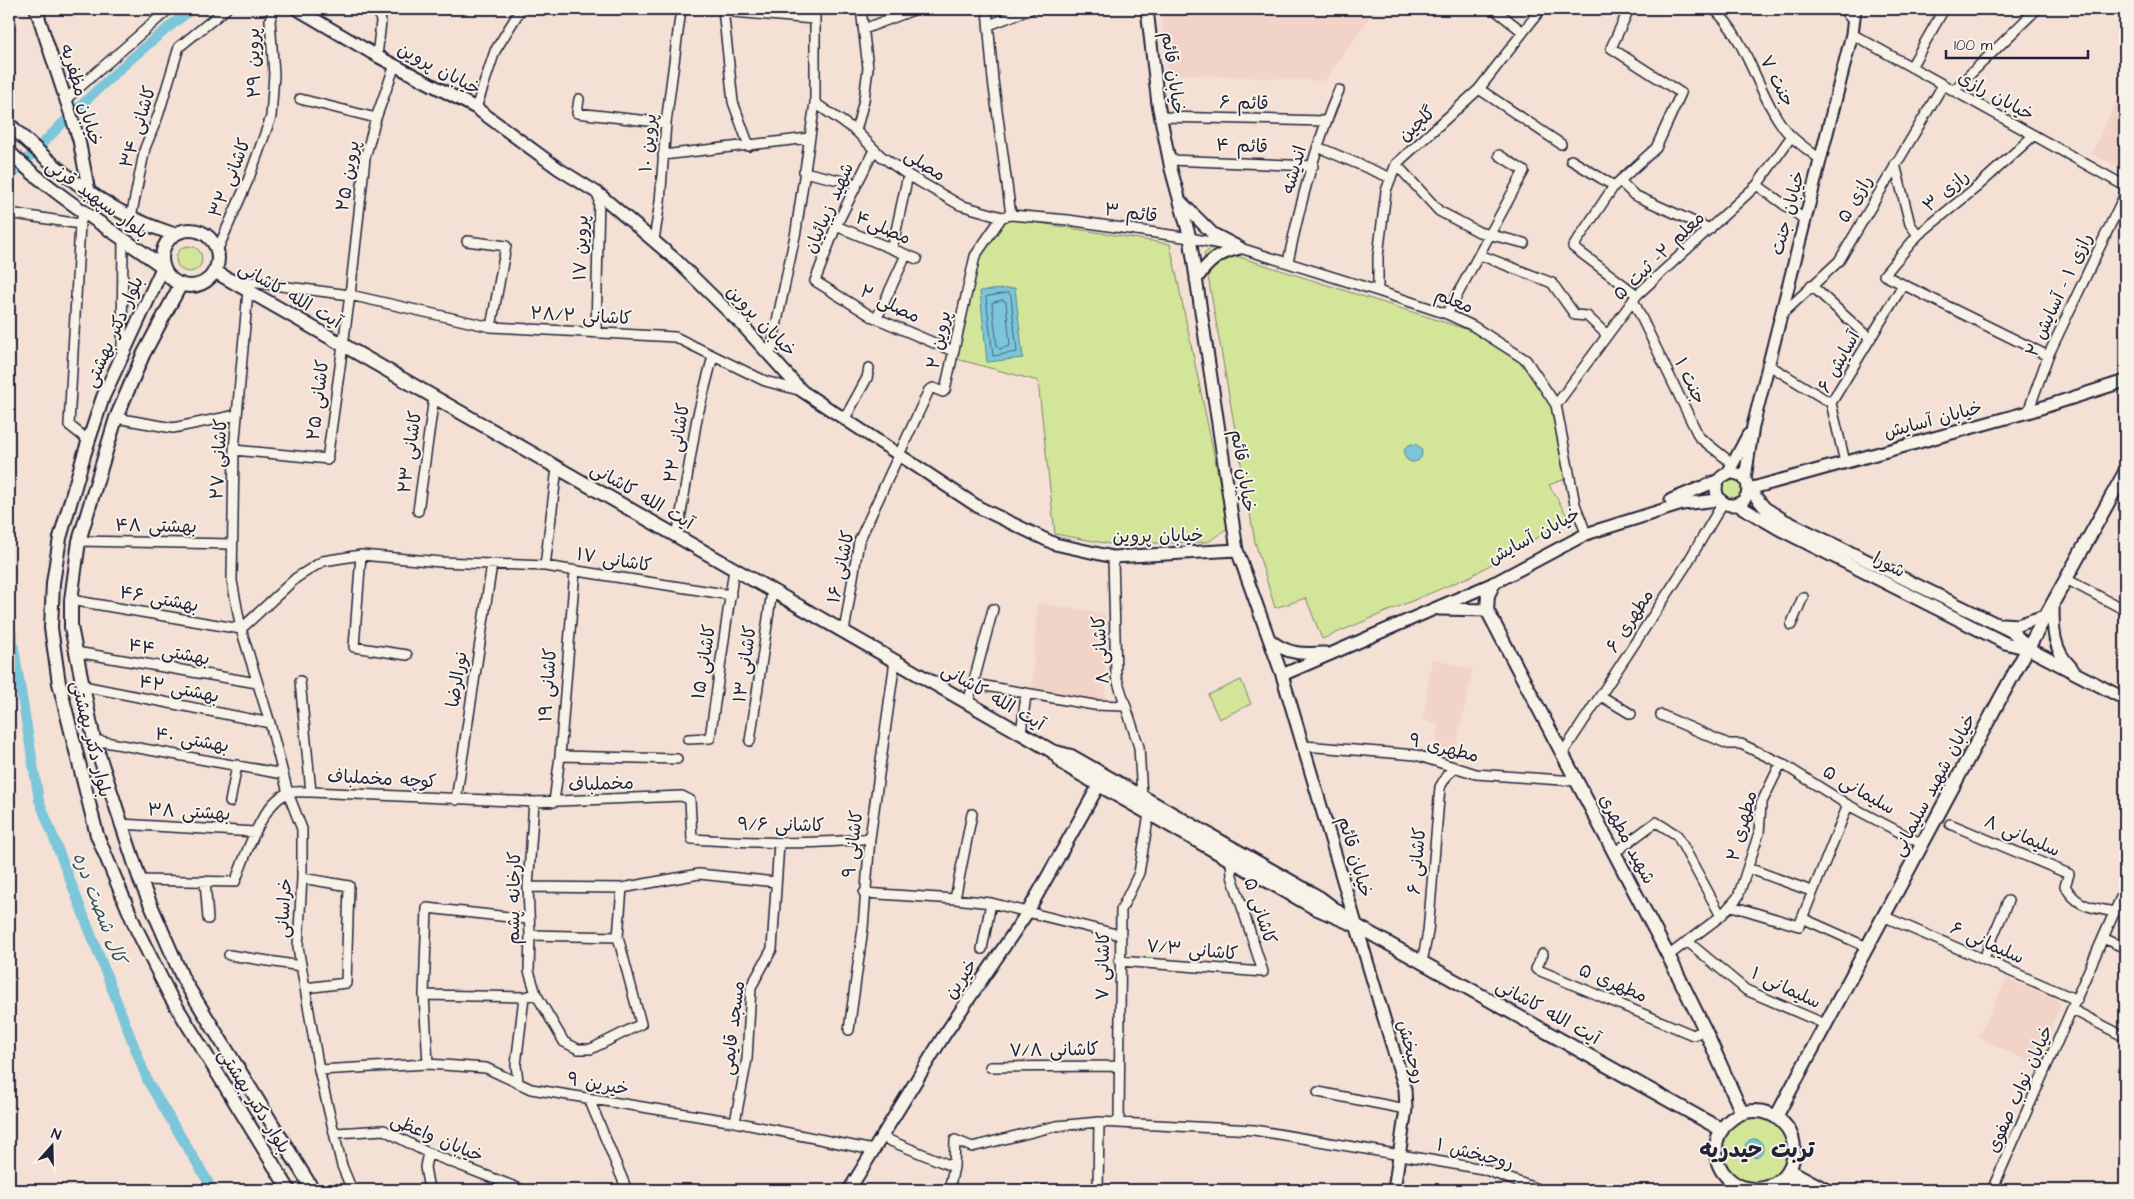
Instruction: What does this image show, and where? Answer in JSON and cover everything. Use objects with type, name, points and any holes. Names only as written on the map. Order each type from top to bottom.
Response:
[{"type":"main road","name":"بلوار سپهبد قرنی","points":[[9,124],[51,163],[89,192],[131,217],[173,234]]},
{"type":"main road","name":"بلوار سپهبد قرنی","points":[[11,154],[82,219],[123,238],[163,267]]},
{"type":"main road","points":[[189,229],[197,230],[210,239],[217,251],[217,263],[214,271],[200,284],[181,284],[173,281],[163,267],[162,249],[173,234],[189,229]]},
{"type":"main road","name":"بلوار دکتر بهشتی","points":[[163,267],[103,397],[89,441],[60,538],[54,574],[51,628],[61,692],[97,835],[136,928],[170,996],[289,1190]]},
{"type":"main road","name":"آیت الله کاشانی","points":[[214,271],[1052,751],[1071,756],[1320,898],[1357,926]]},
{"type":"main road","name":"بلوار دکتر بهشتی","points":[[181,284],[142,355],[116,418],[79,541],[71,600],[70,627],[94,740],[120,824],[140,880],[183,979],[313,1190]]},
{"type":"main road","name":"خیابان شهید سلیمانی","points":[[1776,1117],[1922,844],[2125,472]]},
{"type":"main road","points":[[72,498],[90,503]]},
{"type":"main road","points":[[1487,610],[1488,595],[1494,583]]},
{"type":"main road","name":"شهید مطهری","points":[[1487,610],[1706,1030],[1742,1113]]},
{"type":"main road","name":"آیت الله کاشانی","points":[[1052,751],[1065,765],[1098,785],[1231,858],[1315,908],[1357,926],[1722,1130]]},
{"type":"main road","points":[[1706,1120],[1726,1117],[1737,1100]]},
{"type":"main road","points":[[1754,1111],[1776,1117],[1787,1127],[1793,1140],[1794,1154],[1786,1173],[1774,1184],[1761,1188],[1734,1187],[1717,1157],[1718,1138],[1722,1130],[1734,1117],[1742,1113],[1754,1111]]},
{"type":"main road","points":[[252,1131],[270,1120]]},
{"type":"main road","points":[[1786,1173],[1806,1190]]},
{"type":"main road","points":[[1786,1173],[1826,1190]]},
{"type":"street","name":"خیابان مظفریه","points":[[36,9],[79,140],[89,192]]},
{"type":"street","points":[[66,99],[169,9]]},
{"type":"street","name":"کاشانی ۳۴","points":[[131,217],[145,148],[158,116],[179,47],[226,9]]},
{"type":"street","name":"پروین ۲۹","points":[[271,117],[274,74],[270,20],[274,9]]},
{"type":"street","name":"خیابان پروین","points":[[297,9],[377,56],[476,108],[559,169],[599,194],[654,240],[770,355],[802,391],[980,508],[1055,544],[1113,557],[1237,550]]},
{"type":"street","points":[[377,56],[381,22],[379,9]]},
{"type":"street","points":[[476,108],[495,51],[521,9]]},
{"type":"street","name":"پروین ۱۰","points":[[654,240],[666,123],[681,9]]},
{"type":"street","points":[[770,355],[796,231],[815,103],[813,18],[815,9]]},
{"type":"street","points":[[856,132],[864,100],[868,68],[861,9]]},
{"type":"street","points":[[864,29],[916,9]]},
{"type":"street","points":[[987,9],[993,80],[1012,214],[1002,217]]},
{"type":"street","points":[[989,25],[1031,9]]},
{"type":"street","name":"خیابان قائم","points":[[1147,9],[1158,104],[1179,199],[1190,238],[1237,550],[1282,675],[1357,926]]},
{"type":"street","points":[[1494,9],[1523,32]]},
{"type":"street","name":"گلچین","points":[[1378,291],[1378,256],[1386,191],[1396,164],[1480,89],[1542,9]]},
{"type":"street","points":[[1629,9],[1610,48],[1681,93],[1656,148],[1617,184],[1574,247],[1635,297]]},
{"type":"street","name":"جنت ۷","points":[[1714,9],[1728,21],[1778,121],[1791,137],[1821,160]]},
{"type":"street","points":[[1843,9],[1854,22]]},
{"type":"street","name":"خیابان جنت","points":[[1747,483],[1753,426],[1852,34],[1855,9]]},
{"type":"street","points":[[1911,67],[1944,9]]},
{"type":"street","points":[[1953,90],[2037,9]]},
{"type":"street","points":[[749,146],[732,102],[723,10],[813,18]]},
{"type":"street","name":"خیابان رازی","points":[[1852,34],[2125,186]]},
{"type":"street","name":"پروین ۲۵","points":[[341,344],[350,295],[365,158],[376,118],[396,65]]},
{"type":"street","name":"رازی ۵","points":[[1780,317],[1811,285],[1839,261],[1894,164],[1943,85]]},
{"type":"street","points":[[1480,89],[1561,144]]},
{"type":"street","name":"اندیشه","points":[[1288,262],[1297,217],[1325,121],[1339,90]]},
{"type":"street","points":[[300,99],[376,118]]},
{"type":"street","points":[[579,99],[576,112],[666,123]]},
{"type":"street","name":"مصلی","points":[[815,103],[856,132],[874,150],[908,175],[960,205],[1002,217]]},
{"type":"street","name":"کاشانی ۳۲","points":[[217,251],[249,178],[271,117]]},
{"type":"street","name":"قائم ۶","points":[[1162,117],[1325,121]]},
{"type":"street","name":"رازی ۳","points":[[1903,285],[1884,275],[1918,235],[1978,186],[2034,135]]},
{"type":"street","name":"معلم ۲- ثبت ۵","points":[[1556,405],[1606,334],[1635,297],[1757,185],[1791,137]]},
{"type":"street","points":[[663,155],[809,138]]},
{"type":"street","points":[[1318,147],[1391,178]]},
{"type":"street","name":"شهید زیبائیان","points":[[815,281],[836,226],[874,150]]},
{"type":"street","points":[[1447,314],[1491,236],[1524,171],[1499,155]]},
{"type":"street","name":"قائم ۴","points":[[1170,160],[1313,166]]},
{"type":"street","points":[[1571,160],[1634,195],[1710,229]]},
{"type":"street","points":[[1396,164],[1439,211],[1479,232],[1524,243]]},
{"type":"street","points":[[1894,164],[1910,224],[1918,235]]},
{"type":"street","points":[[804,172],[856,184]]},
{"type":"street","points":[[892,249],[908,175]]},
{"type":"street","points":[[1757,185],[1804,219]]},
{"type":"street","name":"پروین ۱۷","points":[[596,333],[599,194]]},
{"type":"street","name":"رازی ۱ - آسایش ۲","points":[[2028,412],[2048,356],[2125,194]]},
{"type":"street","points":[[1179,199],[1213,234],[1240,248]]},
{"type":"street","points":[[9,213],[82,219],[69,424],[89,441]]},
{"type":"street","name":"قائم ۳","points":[[1012,214],[1068,220],[1190,238]]},
{"type":"street","name":"پروین ۲","points":[[898,454],[929,390],[933,388],[944,392],[975,256],[1002,217]]},
{"type":"street","name":"مصلی۴","points":[[836,226],[917,260]]},
{"type":"street","points":[[122,355],[123,238]]},
{"type":"street","name":"معلم","points":[[1190,238],[1240,248],[1288,262],[1447,314],[1473,326],[1526,360],[1556,405],[1575,504],[1584,528]]},
{"type":"street","points":[[467,241],[506,246],[491,327]]},
{"type":"street","points":[[1196,280],[1213,259],[1227,251],[1240,248]]},
{"type":"street","points":[[877,318],[906,255]]},
{"type":"street","points":[[1480,255],[1552,283],[1575,315],[1587,316],[1606,334]]},
{"type":"street","name":"کاشانی ۲۸/۲","points":[[229,280],[350,295],[491,327],[675,337],[765,381],[802,391]]},
{"type":"street","name":"مصلی ۲","points":[[815,281],[877,318],[953,351]]},
{"type":"street","points":[[1811,285],[1870,339]]},
{"type":"street","points":[[1903,285],[2048,356]]},
{"type":"street","name":"آسایش ۶","points":[[1846,462],[1831,403],[1903,285]]},
{"type":"street","name":"کاشانی ۲۷","points":[[241,629],[232,582],[232,544],[234,450],[248,291]]},
{"type":"street","name":"جنت ۱","points":[[1635,297],[1699,437],[1733,464]]},
{"type":"street","name":"کاشانی ۲۵","points":[[234,450],[328,460],[341,344]]},
{"type":"street","name":"کاشانی ۲۲","points":[[677,537],[696,418],[713,356]]},
{"type":"street","points":[[1768,364],[1831,403]]},
{"type":"street","points":[[844,420],[867,378],[869,368]]},
{"type":"street","name":"خیابان آسایش","points":[[1747,483],[1846,462],[2028,412],[2125,381]]},
{"type":"street","name":"کاشانی ۲۳","points":[[418,511],[434,398]]},
{"type":"street","points":[[116,418],[173,428],[237,415]]},
{"type":"street","name":"خیابان جنت","points":[[1723,478],[1733,464],[1753,426]]},
{"type":"street","name":"کاشانی ۱۶","points":[[844,632],[859,541],[898,454]]},
{"type":"street","points":[[546,566],[557,468]]},
{"type":"street","points":[[1739,475],[1747,483],[1744,499],[1736,504],[1721,502],[1715,490],[1723,478],[1739,475]]},
{"type":"street","name":"خیابان آسایش","points":[[1481,588],[1492,577],[1584,528],[1680,498],[1723,478]]},
{"type":"street","name":"شورا","points":[[1747,483],[1765,508],[1784,520],[1996,623],[2013,632],[2028,649]]},
{"type":"street","name":"خیابان آسایش","points":[[1282,675],[1494,583],[1586,534],[1682,504],[1721,502]]},
{"type":"street","name":"مطهری ۶","points":[[1562,754],[1601,696],[1721,502]]},
{"type":"street","name":"شورا","points":[[1736,504],[1779,529],[2006,643],[2028,649],[2125,699]]},
{"type":"street","name":"بهشتی ۴۸","points":[[79,541],[232,544]]},
{"type":"street","points":[[361,555],[354,647],[407,655]]},
{"type":"street","name":"کاشانی ۱۷","points":[[241,629],[296,578],[323,561],[361,555],[546,566],[731,595]]},
{"type":"street","name":"کاشانی ۸","points":[[1113,557],[1116,676],[1124,706],[1139,747],[1142,797]]},
{"type":"street","name":"نورالرضا","points":[[456,800],[492,564]]},
{"type":"street","name":"کاشانی ۱۵","points":[[688,739],[710,738],[734,569]]},
{"type":"street","name":"کاشانی ۱۹","points":[[554,802],[560,756],[574,570]]},
{"type":"street","points":[[2066,579],[2125,610]]},
{"type":"street","name":"کاشانی ۱۳","points":[[750,741],[772,591]]},
{"type":"street","points":[[1791,625],[1803,597]]},
{"type":"street","name":"بهشتی ۴۶","points":[[71,600],[241,629]]},
{"type":"street","points":[[2053,603],[2053,633],[2057,648],[2063,659],[2080,675]]},
{"type":"street","points":[[968,703],[993,609]]},
{"type":"street","name":"خیابان آسایش","points":[[1435,609],[1487,610]]},
{"type":"street","points":[[1996,623],[2018,625],[2047,615]]},
{"type":"street","name":"خراسانی","points":[[241,629],[270,722],[288,793],[302,829],[302,878],[298,947],[319,1070],[336,1132],[342,1166],[352,1190]]},
{"type":"street","points":[[1269,639],[1280,648],[1293,653],[1334,652]]},
{"type":"street","name":"بهشتی ۴۴","points":[[76,652],[257,683]]},
{"type":"street","name":"کاشانی ۹","points":[[850,1030],[863,928],[864,893],[870,838],[895,661]]},
{"type":"street","points":[[300,681],[311,792]]},
{"type":"street","points":[[974,684],[1094,705],[1124,706]]},
{"type":"street","name":"بهشتی ۴۲","points":[[83,686],[270,722]]},
{"type":"street","points":[[1021,733],[1026,694]]},
{"type":"street","points":[[1601,696],[1631,714]]},
{"type":"street","name":"سلیمانی ۵","points":[[1661,715],[1728,744],[1741,744],[1781,763],[1848,806],[1922,844]]},
{"type":"street","name":"بهشتی ۴۰","points":[[94,740],[283,774]]},
{"type":"street","name":"مطهری ۹","points":[[1304,746],[1416,755],[1476,774],[1576,781]]},
{"type":"street","points":[[560,756],[677,759]]},
{"type":"street","name":"مطهری ۲","points":[[1668,956],[1721,916],[1732,906],[1738,897],[1759,833],[1761,804],[1781,763]]},
{"type":"street","points":[[230,802],[237,765]]},
{"type":"street","name":"کاشانی ۶","points":[[1422,962],[1428,932],[1440,787],[1447,775],[1455,768]]},
{"type":"street","name":"خیرین","points":[[849,1190],[943,1037],[1027,913],[1098,785]]},
{"type":"street","name":"کوچه مخملباف","points":[[288,793],[311,792],[474,801]]},
{"type":"street","points":[[140,880],[235,882],[256,832],[273,804],[288,793]]},
{"type":"street","name":"مخملباف","points":[[474,801],[554,802],[687,798],[690,800],[692,839]]},
{"type":"street","name":"کارخانه پشم","points":[[534,802],[528,887],[529,971],[536,994],[564,1042],[578,1049],[591,1049],[640,1024],[618,937]]},
{"type":"street","points":[[1732,906],[1799,926],[1848,806]]},
{"type":"street","points":[[955,899],[972,814]]},
{"type":"street","name":"کاشانی ۷","points":[[1118,1122],[1121,910],[1139,873],[1149,814]]},
{"type":"street","points":[[1614,853],[1656,822],[1677,836],[1721,916]]},
{"type":"street","name":"بهشتی ۳۸","points":[[120,824],[256,832]]},
{"type":"street","name":"سلیمانی ۸","points":[[1950,824],[2069,874],[2065,886],[2073,900],[2092,908],[2115,912]]},
{"type":"street","name":"کاشانی ۹/۶","points":[[692,839],[779,843],[842,842],[870,838]]},
{"type":"street","name":"مسجد قایمی","points":[[735,1122],[747,1059],[751,987],[772,950],[779,843]]},
{"type":"street","name":"کاشانی ۵","points":[[1231,858],[1232,876],[1263,972]]},
{"type":"street","points":[[1748,868],[1812,891]]},
{"type":"street","points":[[528,887],[622,888],[700,874],[776,882]]},
{"type":"street","points":[[302,878],[349,886],[346,983],[305,988]]},
{"type":"street","points":[[205,881],[208,918]]},
{"type":"street","points":[[530,935],[618,937],[622,888]]},
{"type":"street","name":"خیابان نواب صفوی","points":[[1992,1190],[2073,1010],[2125,888]]},
{"type":"street","points":[[864,893],[991,903],[1120,935]]},
{"type":"street","points":[[1984,958],[2008,901]]},
{"type":"street","points":[[982,949],[991,903]]},
{"type":"street","points":[[428,1064],[424,995],[427,908],[528,919]]},
{"type":"street","name":"سلیمانی ۶","points":[[1884,916],[2077,1000]]},
{"type":"street","points":[[1802,918],[1867,947]]},
{"type":"street","name":"روحبخش","points":[[1357,926],[1405,1088],[1406,1109],[1401,1154],[1394,1190]]},
{"type":"street","points":[[2103,938],[2125,948]]},
{"type":"street","name":"سلیمانی ۱","points":[[1688,941],[1746,990],[1825,1024]]},
{"type":"street","name":"مطهری ۵","points":[[1543,954],[1536,969],[1692,1035],[1706,1030]]},
{"type":"street","points":[[229,955],[301,966]]},
{"type":"street","name":"کاشانی ۷/۳","points":[[1119,961],[1263,972]]},
{"type":"street","points":[[424,995],[524,997],[536,994]]},
{"type":"street","points":[[518,1081],[516,1065],[524,997]]},
{"type":"street","points":[[2073,1010],[2125,1037]]},
{"type":"street","name":"خیرین ۹","points":[[319,1070],[428,1064],[486,1068],[518,1081],[531,1089],[735,1122],[873,1150]]},
{"type":"street","name":"کاشانی ۷/۸","points":[[990,1067],[1118,1066]]},
{"type":"street","points":[[1318,1092],[1406,1109]]},
{"type":"street","points":[[588,1099],[627,1190]]},
{"type":"street","points":[[1098,1190],[1099,1122]]},
{"type":"street","name":"روحبخش ۱","points":[[954,1167],[955,1140],[972,1147],[1056,1126],[1118,1122],[1254,1130],[1483,1169],[1540,1190]]},
{"type":"street","name":"خیابان واعظی","points":[[336,1132],[384,1130],[428,1153],[523,1190]]},
{"type":"street","points":[[881,1137],[954,1167],[949,1190]]},
{"type":"street","points":[[428,1153],[425,1167],[428,1190]]},
{"type":"street","points":[[1013,1190],[1044,1190]]},
{"type":"shaded area","points":[[1161,9],[1376,9],[1324,81],[1166,73]]},
{"type":"shaded area","points":[[2125,84],[2125,170],[2091,154]]},
{"type":"shaded area","points":[[1037,603],[1105,613],[1105,698],[1103,701],[1032,690]]},
{"type":"shaded area","points":[[1432,658],[1473,670],[1454,756],[1435,751],[1438,725],[1423,720]]},
{"type":"shaded area","points":[[2006,979],[2057,999],[2061,1006],[2033,1064],[1978,1037]]},
{"type":"green space","points":[[1002,217],[1170,244],[1229,527],[1208,542],[1110,544],[1055,534],[1038,381],[953,358],[975,262]]},
{"type":"green space","points":[[189,246],[198,250],[202,259],[198,268],[189,272],[180,268],[176,259],[180,250]]},
{"type":"green space","points":[[1211,248],[1472,331],[1520,359],[1551,407],[1565,479],[1549,485],[1569,519],[1471,576],[1322,639],[1306,598],[1275,608],[1255,542],[1204,254]]},
{"type":"green space","points":[[1732,480],[1739,483],[1742,490],[1739,497],[1732,500],[1725,497],[1722,490],[1725,483]]},
{"type":"green space","points":[[1241,680],[1251,704],[1219,719],[1208,695]]},
{"type":"green space","points":[[1748,1116],[1762,1116],[1774,1121],[1784,1131],[1789,1143],[1789,1157],[1784,1169],[1774,1179],[1762,1184],[1748,1184],[1736,1179],[1726,1169],[1721,1157],[1721,1143],[1726,1131],[1736,1121]]},
{"type":"water","points":[[1015,288],[1023,358],[987,362],[980,291]]},
{"type":"water","points":[[1413,444],[1421,449],[1422,453],[1417,461],[1413,462],[1405,457],[1404,453],[1409,445]]},
{"type":"water","points":[[1754,1139],[1760,1142],[1763,1148],[1760,1154],[1754,1157],[1748,1154],[1745,1148],[1748,1142]]},
{"type":"waterway","points":[[12,175],[99,88],[144,47],[192,9]]},
{"type":"waterway","points":[[9,179],[12,175]]},
{"type":"waterway","name":"کال شصت دره","points":[[9,618],[39,800],[148,1082],[213,1190]]},
{"type":"district","name":"تربت حیدریه","points":[[1757,1150]]}]
